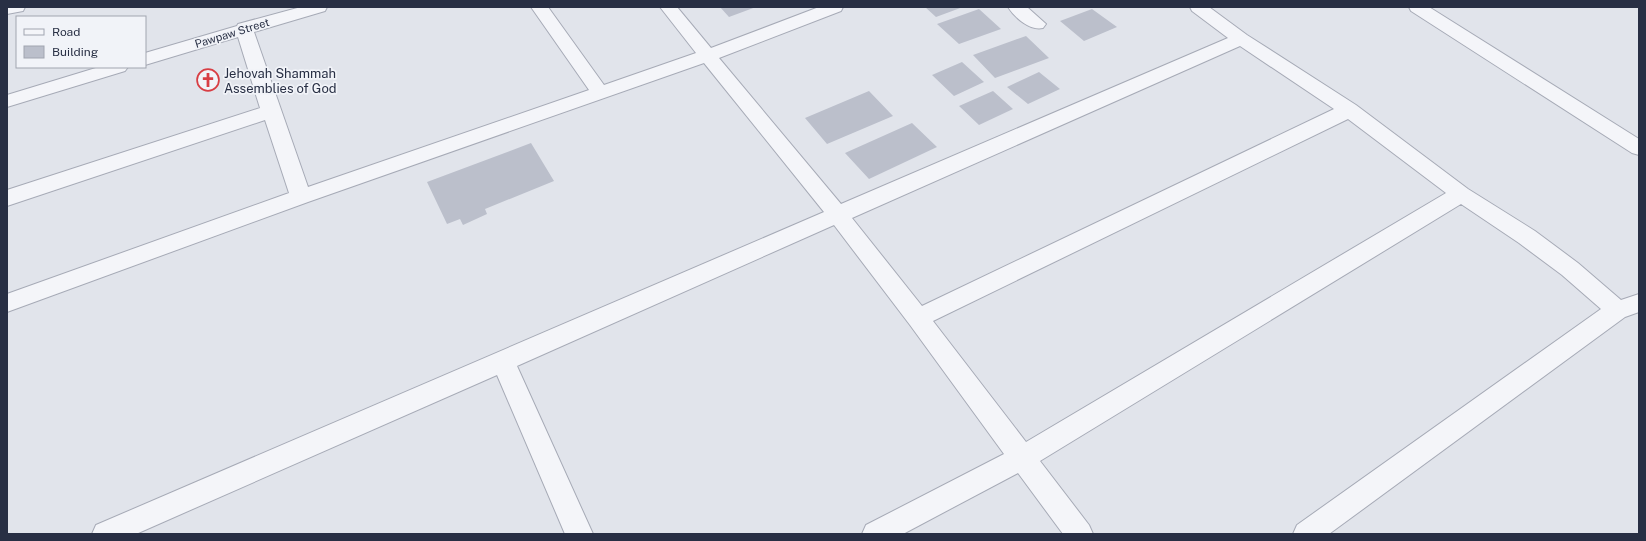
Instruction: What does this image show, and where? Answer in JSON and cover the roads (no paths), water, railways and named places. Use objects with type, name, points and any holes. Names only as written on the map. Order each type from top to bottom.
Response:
[{"type":"street","points":[[7,10],[17,7]]},
{"type":"street","name":"Pawpaw Street","points":[[146,59],[244,28],[319,7]]},
{"type":"street","points":[[539,7],[600,93]]},
{"type":"street","points":[[668,7],[838,215],[918,318],[1079,534]]},
{"type":"street","points":[[7,303],[301,197],[707,56],[835,7]]},
{"type":"street","points":[[1016,7],[1037,24]]},
{"type":"street","points":[[1198,7],[1241,39],[1349,110],[1461,194],[1527,237],[1570,269],[1628,306],[1307,534]]},
{"type":"street","points":[[1417,7],[1639,148]]},
{"type":"street","points":[[244,28],[301,197]]},
{"type":"street","points":[[106,534],[1241,39]]},
{"type":"street","points":[[7,101],[115,68]]},
{"type":"street","points":[[918,318],[1349,110]]},
{"type":"street","points":[[7,198],[271,111]]},
{"type":"street","points":[[876,534],[1022,458],[1461,194]]},
{"type":"street","points":[[502,362],[579,534]]},
{"type":"place","name":"Jehovah Shammah Assemblies of God","points":[[208,80]]}]
